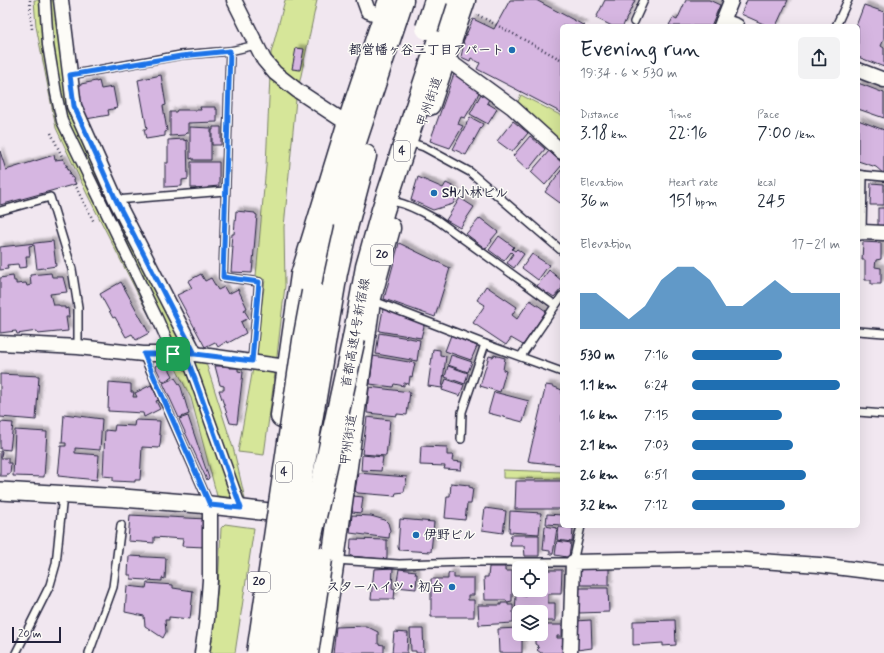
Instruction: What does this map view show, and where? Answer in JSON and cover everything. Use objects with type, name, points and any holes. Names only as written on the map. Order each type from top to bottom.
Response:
[{"type":"highway","name":"4","points":[[258,653],[304,340],[313,292],[325,239],[340,187],[402,0]]},
{"type":"highway","points":[[274,653],[301,480],[336,273],[358,182],[410,0]]},
{"type":"highway","points":[[367,267],[382,192],[399,126],[436,0]]},
{"type":"highway","name":"首都高速4号新宿線","points":[[307,653],[354,338],[367,267],[383,210],[452,0]]},
{"type":"highway","name":"甲州街道","points":[[318,653],[333,560],[370,301],[396,202],[415,144],[443,62],[468,6]]},
{"type":"highway","name":"20","points":[[249,653],[270,512],[302,275],[349,122],[387,8]]},
{"type":"highway","points":[[290,653],[304,567],[354,338]]},
{"type":"street","points":[[45,0],[48,45],[62,121],[152,306],[184,354]]},
{"type":"street","points":[[61,0],[74,106],[196,382],[241,508]]},
{"type":"street","points":[[234,0],[264,60],[275,73],[304,95],[339,118],[349,122]]},
{"type":"street","points":[[364,0],[368,11],[387,8]]},
{"type":"street","points":[[727,24],[730,0]]},
{"type":"street","points":[[443,62],[453,64],[512,107],[560,150]]},
{"type":"street","points":[[860,71],[884,80]]},
{"type":"street","points":[[860,233],[884,233]]},
{"type":"street","points":[[0,343],[78,347],[144,354],[184,354],[289,366]]},
{"type":"street","points":[[0,491],[210,505],[338,520]]},
{"type":"street","points":[[202,653],[207,619],[210,580],[210,505]]},
{"type":"street","points":[[570,653],[573,562],[730,559],[820,565],[884,573]]},
{"type":"lane","points":[[634,22],[644,0]]},
{"type":"lane","points":[[837,24],[848,0]]},
{"type":"lane","points":[[70,75],[181,56],[230,51],[256,45]]},
{"type":"lane","points":[[230,51],[223,277],[259,282],[252,361]]},
{"type":"lane","points":[[415,144],[424,147],[470,172],[560,249]]},
{"type":"lane","points":[[860,233],[860,174],[884,177]]},
{"type":"lane","points":[[116,200],[226,192]]},
{"type":"lane","points":[[0,211],[50,197],[72,269],[78,307],[78,347]]},
{"type":"lane","points":[[396,202],[405,204],[426,213],[437,220],[555,305]]},
{"type":"lane","points":[[521,356],[560,299]]},
{"type":"lane","points":[[370,301],[379,303],[560,371]]},
{"type":"lane","points":[[860,331],[884,333]]},
{"type":"lane","points":[[460,440],[462,412],[485,344]]},
{"type":"lane","points":[[144,354],[210,505]]},
{"type":"lane","points":[[860,412],[884,414]]},
{"type":"lane","points":[[16,653],[50,585],[56,564],[63,495]]},
{"type":"lane","points":[[89,653],[113,587],[121,525]]},
{"type":"lane","points":[[333,560],[398,564],[573,562],[581,528]]},
{"type":"path","points":[[468,6],[560,59]]},
{"type":"green space","points":[[34,0],[58,0],[71,105],[205,360],[234,451],[245,499],[217,496],[191,398],[87,194],[56,128],[36,26]]},
{"type":"green space","points":[[285,0],[317,0],[296,99],[284,227],[285,286],[264,455],[238,452],[255,357],[265,280],[256,276],[266,166],[271,53]]},
{"type":"green space","points":[[521,95],[560,115],[560,141],[517,104]]},
{"type":"green space","points":[[503,470],[560,472],[560,479],[503,478]]},
{"type":"green space","points":[[225,524],[254,528],[235,653],[208,653],[218,587],[221,528]]},
{"type":"building","name":"都営幡ヶ谷二丁目アパート","points":[[510,0],[536,0],[581,24],[560,24],[560,112],[477,69],[480,63],[471,58],[470,61],[461,57],[463,42],[473,19],[494,29]]},
{"type":"building","points":[[605,0],[635,0],[624,24],[608,24],[596,18]]},
{"type":"building","points":[[686,0],[709,0],[720,5],[712,24],[670,24],[673,18],[677,20]]},
{"type":"building","points":[[747,0],[788,0],[777,24],[764,24],[741,14]]},
{"type":"building","points":[[864,5],[884,12],[884,39],[881,46],[884,48],[884,67],[860,58],[860,24],[857,24]]},
{"type":"building","points":[[296,48],[304,49],[300,70],[292,69]]},
{"type":"building","points":[[455,71],[478,89],[479,92],[465,118],[461,117],[458,124],[463,126],[450,148],[430,141]]},
{"type":"building","points":[[161,75],[166,105],[163,106],[167,131],[165,132],[165,136],[146,139],[144,129],[147,129],[138,80]]},
{"type":"building","points":[[99,81],[101,89],[113,87],[117,108],[108,110],[109,115],[86,119],[80,102],[78,86]]},
{"type":"building","points":[[860,84],[884,93],[884,118],[860,110]]},
{"type":"building","points":[[481,94],[489,99],[487,103],[497,109],[488,124],[470,114]]},
{"type":"building","points":[[200,107],[215,107],[215,109],[217,109],[217,122],[188,123],[188,133],[185,135],[170,136],[170,112],[176,112],[177,110],[201,110]]},
{"type":"building","points":[[470,117],[483,124],[466,155],[453,149]]},
{"type":"building","points":[[513,121],[528,133],[512,152],[497,141]]},
{"type":"building","points":[[860,121],[884,130],[884,174],[876,167],[860,162]]},
{"type":"building","points":[[190,127],[211,128],[211,160],[190,159]]},
{"type":"building","points":[[213,127],[221,127],[221,145],[212,145]]},
{"type":"building","points":[[530,136],[545,149],[528,170],[513,156]]},
{"type":"building","points":[[184,139],[184,141],[187,140],[188,179],[182,180],[182,186],[165,187],[165,163],[168,163],[168,140]]},
{"type":"building","points":[[0,151],[6,170],[54,155],[55,160],[63,159],[76,184],[0,205]]},
{"type":"building","points":[[549,151],[560,161],[560,167],[545,185],[531,172]]},
{"type":"building","points":[[191,162],[219,162],[219,186],[208,187],[208,189],[191,188]]},
{"type":"building","points":[[560,172],[560,203],[545,192]]},
{"type":"building","name":"SH小林ビル","points":[[418,177],[443,188],[446,183],[454,187],[453,190],[457,191],[455,195],[457,196],[453,204],[433,210],[411,200]]},
{"type":"building","points":[[871,183],[884,184],[884,205],[870,205]]},
{"type":"building","points":[[460,198],[474,207],[460,228],[446,220]]},
{"type":"building","points":[[878,208],[884,208],[884,228],[878,228]]},
{"type":"building","points":[[236,211],[255,213],[257,215],[252,273],[231,272],[233,246],[231,246],[232,234],[234,234]]},
{"type":"building","points":[[480,218],[498,232],[486,249],[466,234]]},
{"type":"building","points":[[499,236],[514,247],[512,249],[515,251],[517,249],[524,254],[514,268],[507,263],[513,254],[511,252],[504,261],[489,250]]},
{"type":"building","points":[[53,241],[56,266],[37,269],[34,245],[29,246],[30,256],[26,256],[27,267],[19,268],[18,264],[7,265],[8,269],[0,270],[0,247]]},
{"type":"building","points":[[863,242],[881,243],[881,259],[876,260],[875,267],[881,268],[881,284],[871,284],[871,280],[865,280],[865,260],[862,260]]},
{"type":"building","points":[[399,243],[450,268],[435,317],[384,299]]},
{"type":"building","points":[[532,254],[549,265],[538,280],[522,268]]},
{"type":"building","points":[[549,270],[560,279],[560,290],[554,297],[548,293],[547,294],[537,286]]},
{"type":"building","points":[[51,273],[52,277],[63,277],[67,292],[50,294],[53,305],[65,307],[65,309],[68,308],[69,317],[66,317],[68,331],[38,334],[37,331],[17,334],[16,331],[0,333],[0,278],[13,276],[16,284],[26,283],[27,286],[31,285],[30,275]]},
{"type":"building","points":[[201,274],[205,281],[211,278],[218,290],[224,287],[228,294],[238,289],[247,308],[244,310],[249,318],[241,322],[246,333],[228,343],[227,341],[218,347],[215,342],[205,347],[177,295],[192,288],[188,281]]},
{"type":"building","points":[[121,282],[149,333],[136,340],[132,334],[126,337],[115,317],[113,318],[100,294]]},
{"type":"building","points":[[486,286],[517,307],[512,315],[517,319],[530,300],[546,311],[523,345],[511,338],[506,345],[473,323],[485,305],[477,300]]},
{"type":"building","points":[[383,309],[422,323],[424,326],[421,338],[379,331]]},
{"type":"building","points":[[379,333],[420,340],[417,361],[376,354]]},
{"type":"building","points":[[451,335],[477,346],[471,360],[445,351]]},
{"type":"building","points":[[433,349],[440,350],[440,355],[446,356],[442,388],[428,386]]},
{"type":"building","points":[[451,355],[472,362],[468,372],[448,365]]},
{"type":"building","points":[[494,355],[505,358],[503,370],[506,371],[500,392],[480,386],[489,356],[493,357]]},
{"type":"building","points":[[373,356],[415,363],[412,377],[410,376],[409,384],[404,383],[404,386],[394,384],[393,387],[370,384]]},
{"type":"building","points":[[165,361],[173,376],[163,382],[155,366]]},
{"type":"building","points":[[215,366],[231,366],[230,368],[238,368],[238,371],[243,372],[237,424],[230,423],[219,390],[224,390],[224,386],[220,385]]},
{"type":"building","points":[[448,366],[468,373],[465,384],[445,377]]},
{"type":"building","points":[[0,374],[39,376],[36,420],[0,417]]},
{"type":"building","points":[[175,378],[181,387],[189,414],[179,418],[163,383]]},
{"type":"building","points":[[446,379],[464,385],[460,396],[442,390]]},
{"type":"building","points":[[109,382],[131,384],[131,392],[134,392],[133,397],[137,397],[135,393],[151,385],[159,400],[156,401],[160,409],[144,417],[143,413],[108,411]]},
{"type":"building","points":[[546,385],[552,386],[560,389],[560,465],[528,461]]},
{"type":"building","points":[[369,387],[410,392],[407,415],[397,414],[397,416],[367,413]]},
{"type":"building","points":[[494,392],[529,401],[523,422],[488,413]]},
{"type":"building","points":[[64,414],[102,419],[100,450],[75,448],[75,453],[99,455],[97,480],[58,476],[61,446],[66,446],[66,443],[62,443]]},
{"type":"building","points":[[188,416],[209,478],[207,480],[179,419]]},
{"type":"building","points":[[367,417],[390,420],[386,456],[362,454]]},
{"type":"building","points":[[135,420],[160,421],[159,434],[161,435],[159,448],[142,447],[140,480],[135,480],[135,482],[113,481],[113,477],[103,476],[105,430],[114,431],[115,425],[134,426]]},
{"type":"building","points":[[0,422],[13,423],[10,450],[0,449]]},
{"type":"building","points":[[15,430],[47,432],[44,477],[13,476]]},
{"type":"building","points":[[421,446],[447,447],[447,455],[453,455],[452,461],[462,462],[461,470],[444,469],[445,466],[420,465]]},
{"type":"building","points":[[0,451],[2,451],[1,458],[8,458],[8,463],[11,463],[10,474],[7,474],[7,476],[0,476]]},
{"type":"building","points":[[362,455],[383,457],[381,471],[361,470]]},
{"type":"building","points":[[358,473],[407,477],[404,492],[396,493],[395,496],[358,493],[355,491]]},
{"type":"building","points":[[516,481],[560,481],[560,509],[515,509]]},
{"type":"building","points":[[451,483],[469,485],[469,487],[473,488],[471,504],[467,504],[465,520],[445,518],[447,496],[450,496]]},
{"type":"building","points":[[353,496],[363,497],[361,513],[352,512]]},
{"type":"building","points":[[485,508],[506,511],[503,533],[482,530]]},
{"type":"building","points":[[510,511],[541,513],[539,534],[509,532]]},
{"type":"building","points":[[547,514],[560,515],[560,525],[546,524]]},
{"type":"building","points":[[130,515],[206,519],[205,547],[182,546],[183,539],[154,537],[154,543],[128,541]]},
{"type":"building","points":[[352,515],[371,516],[385,520],[388,523],[390,530],[389,538],[350,533]]},
{"type":"building","name":"伊野ビル","points":[[400,519],[434,522],[431,552],[399,550]]},
{"type":"building","points":[[545,526],[557,528],[553,554],[550,554],[550,551],[543,550]]},
{"type":"building","points":[[559,527],[573,528],[572,542],[557,540]]},
{"type":"building","points":[[511,535],[539,535],[539,556],[525,556],[524,546],[510,546]]},
{"type":"building","points":[[351,539],[387,540],[387,558],[383,559],[350,556]]},
{"type":"building","points":[[557,541],[571,543],[569,556],[555,555]]},
{"type":"building","points":[[129,556],[166,558],[165,579],[162,578],[162,581],[131,579],[131,575],[128,575]]},
{"type":"building","points":[[489,567],[505,567],[505,571],[512,571],[512,601],[485,600],[484,577],[488,577]]},
{"type":"building","points":[[578,567],[609,567],[609,585],[578,585]]},
{"type":"building","points":[[393,568],[392,588],[395,589],[394,599],[371,599],[374,569]]},
{"type":"building","points":[[399,569],[416,571],[416,589],[396,587]]},
{"type":"building","points":[[548,570],[562,570],[561,594],[548,594]]},
{"type":"building","name":"スターハイツ・初台","points":[[449,573],[454,574],[454,578],[474,578],[474,595],[468,595],[468,600],[474,600],[474,617],[431,617],[431,579],[448,579]]},
{"type":"building","points":[[147,583],[173,585],[173,588],[193,591],[190,619],[169,617],[169,620],[165,620],[166,632],[163,638],[145,626],[144,616],[125,612],[127,586],[146,588]]},
{"type":"building","points":[[579,588],[608,588],[609,612],[579,613]]},
{"type":"building","points":[[516,597],[548,597],[548,603],[555,603],[555,621],[548,621],[548,605],[516,605]]},
{"type":"building","points":[[501,603],[508,603],[508,605],[512,605],[512,623],[479,625],[478,605],[501,605]]},
{"type":"building","points":[[591,620],[592,648],[577,650],[575,621]]},
{"type":"building","points":[[675,620],[676,645],[663,646],[663,643],[633,645],[633,621]]},
{"type":"building","points":[[548,625],[562,625],[562,636],[557,636],[557,638],[564,639],[564,644],[562,646],[564,646],[564,651],[562,653],[541,653],[537,650],[539,648],[535,644],[535,641],[548,641]]},
{"type":"building","points":[[366,626],[378,632],[378,644],[384,645],[384,653],[333,653],[336,627]]},
{"type":"building","points":[[512,628],[512,641],[522,641],[522,653],[499,653],[498,629]]},
{"type":"building","points":[[410,629],[423,629],[424,653],[416,653],[416,651],[411,651]]},
{"type":"building","points":[[394,632],[408,633],[407,653],[392,653]]},
{"type":"place","name":"都営幡ヶ谷二丁目アパート","points":[[512,50]]},
{"type":"place","name":"SH小林ビル","points":[[434,193]]},
{"type":"place","name":"伊野ビル","points":[[416,535]]},
{"type":"place","name":"スターハイツ・初台","points":[[452,587]]},
{"type":"route","points":[[173,354],[144,354],[210,505],[241,508],[185,353],[252,361],[259,282],[223,277],[230,51],[181,56],[70,75],[74,106],[116,200],[195,354],[185,353],[173,354]]}]
